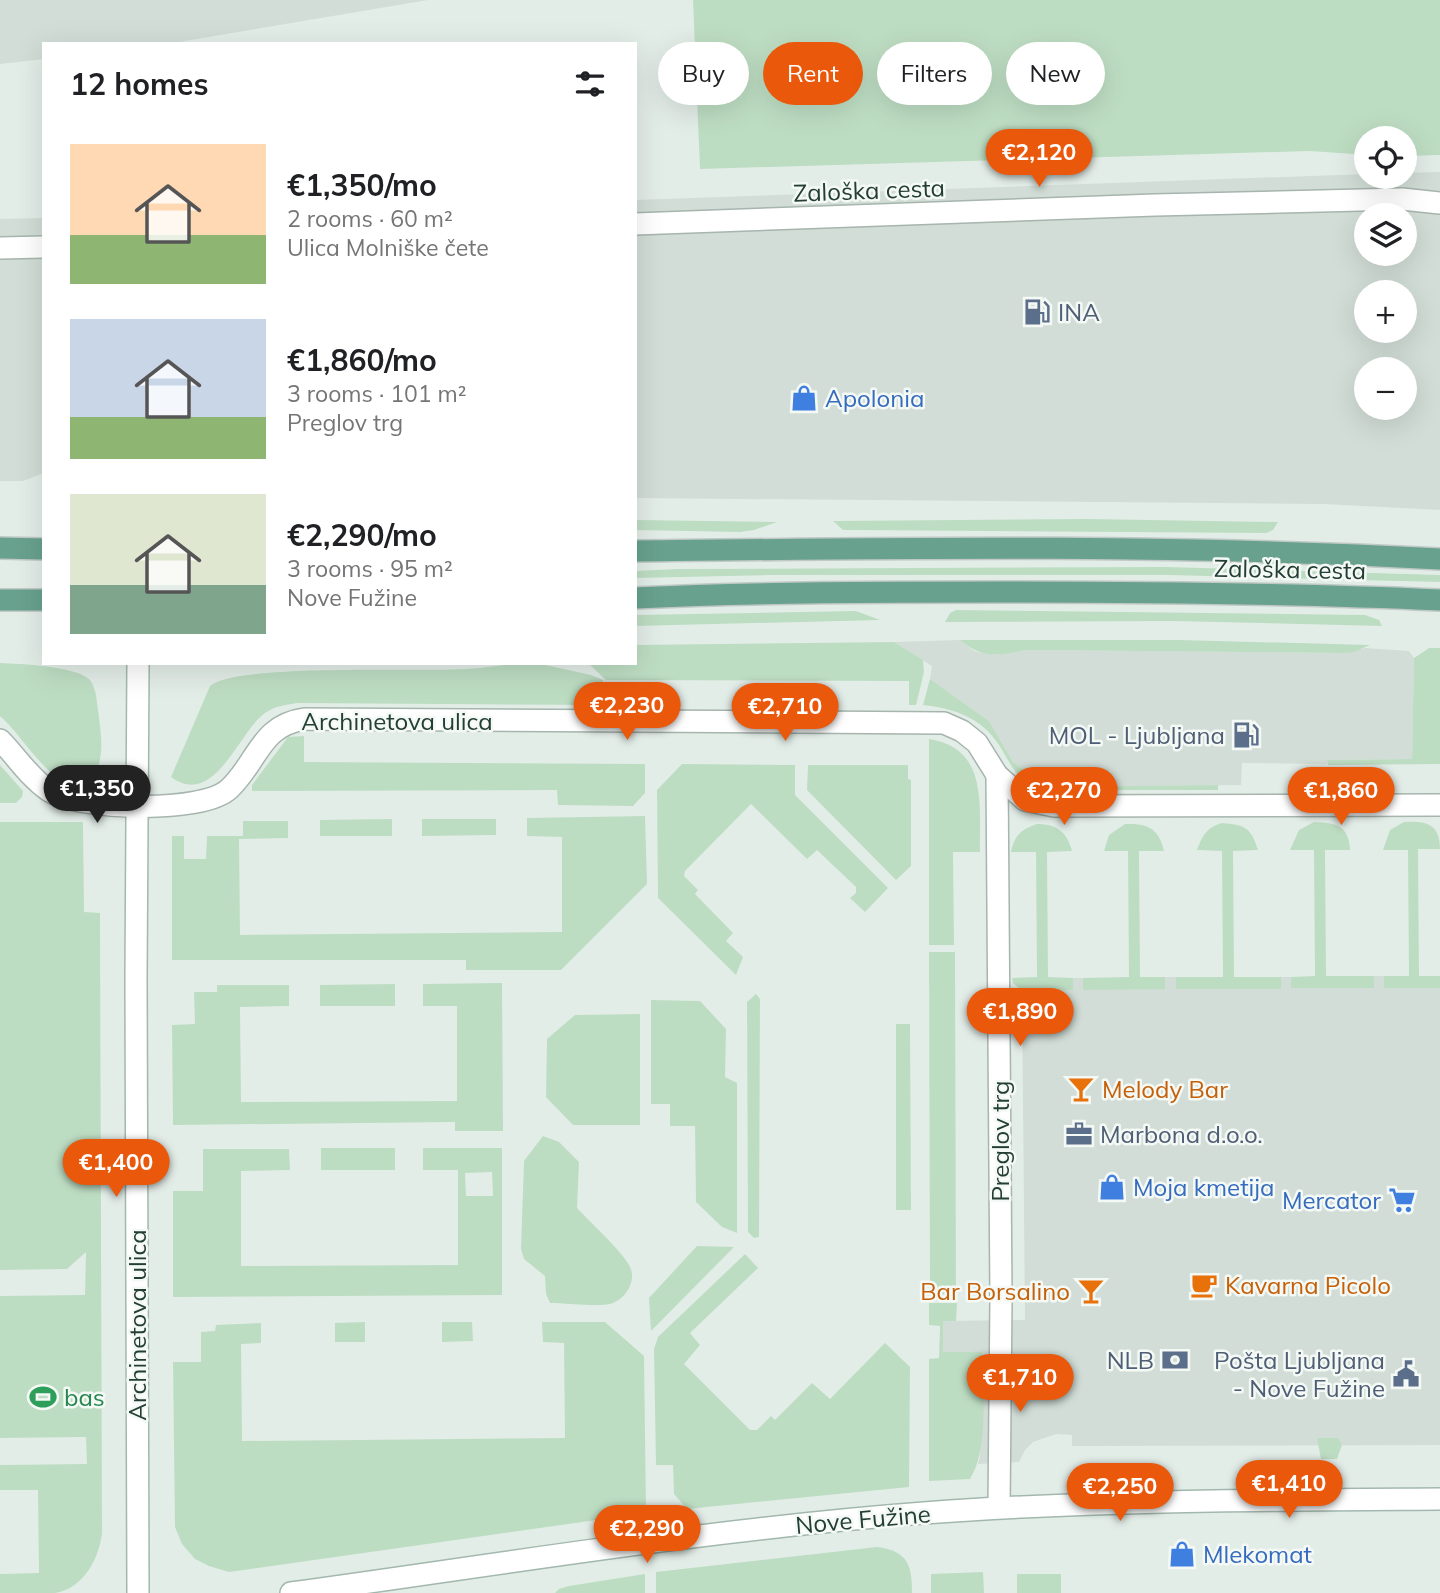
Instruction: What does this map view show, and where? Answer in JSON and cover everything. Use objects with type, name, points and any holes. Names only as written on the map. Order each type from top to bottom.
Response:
[{"type":"main road","points":[[0,548],[42,549]]},
{"type":"main road","name":"Zaloška cesta","points":[[637,551],[1184,549],[1341,553],[1440,559]]},
{"type":"main road","name":"Zaloška cesta","points":[[637,598],[882,592],[1181,592],[1440,600]]},
{"type":"main road","points":[[0,600],[42,600]]},
{"type":"street","name":"Zaloška cesta","points":[[637,224],[1156,205],[1402,199],[1440,203]]},
{"type":"street","points":[[0,248],[42,247]]},
{"type":"street","name":"Archinetova ulica","points":[[138,665],[138,1593]]},
{"type":"street","name":"Archinetova ulica","points":[[137,805],[191,804],[218,797],[238,779],[272,732],[292,721],[944,723],[962,731],[977,743],[997,775]]},
{"type":"street","points":[[0,740],[48,790],[64,798],[101,804],[137,805]]},
{"type":"street","points":[[997,775],[1025,800],[1054,806],[1440,805]]},
{"type":"street","name":"Preglov trg","points":[[997,775],[1001,1298],[999,1507]]},
{"type":"street","name":"Nove Fužine","points":[[291,1593],[770,1528],[999,1507],[1148,1501],[1440,1499]]},
{"type":"shaded area","points":[[0,0],[428,0],[179,42],[42,42],[42,59],[0,64]]},
{"type":"shaded area","points":[[1440,172],[1440,510],[1323,504],[637,498],[637,200],[1354,174],[1354,189],[1417,189],[1417,173]]},
{"type":"shaded area","points":[[42,218],[42,474],[23,481],[0,481],[0,219]]},
{"type":"shaded area","points":[[960,640],[974,651],[994,655],[1025,650],[1345,653],[1365,648],[1409,651],[1414,658],[1412,759],[1328,760],[1327,764],[1242,763],[1241,785],[1048,787],[1013,762],[989,721],[930,679],[932,666],[894,642]]},
{"type":"shaded area","points":[[1374,976],[1384,976],[1385,988],[1440,988],[1440,1445],[1072,1446],[1072,1435],[1056,1434],[1033,1442],[1019,1462],[978,1464],[981,1352],[943,1352],[943,1321],[1025,1320],[1022,990],[1072,990],[1073,978],[1083,978],[1083,989],[1165,989],[1165,977],[1176,977],[1177,989],[1280,989],[1281,977],[1291,977],[1291,988],[1374,988]]},
{"type":"green space","points":[[693,0],[1440,0],[1440,155],[1417,156],[1417,126],[1354,126],[1354,154],[1310,151],[700,169],[697,105],[749,105],[749,42],[695,42]]},
{"type":"green space","points":[[1087,519],[1278,522],[1273,530],[1266,533],[843,530],[833,521]]},
{"type":"green space","points":[[637,520],[777,522],[740,532],[637,530]]},
{"type":"green space","points":[[1166,567],[1440,575],[1440,582],[1168,575],[770,575],[637,578],[637,571]]},
{"type":"green space","points":[[956,610],[1365,615],[1379,620],[1382,626],[1173,621],[945,622],[950,613]]},
{"type":"green space","points":[[856,611],[880,620],[637,626],[637,615]]},
{"type":"green space","points":[[960,640],[1180,640],[1370,645],[1345,653],[1025,650],[991,654],[976,650]]},
{"type":"green space","points":[[894,642],[923,660],[924,672],[916,705],[909,705],[909,681],[606,680],[590,665],[637,665],[637,645]]},
{"type":"green space","points":[[1429,648],[1440,648],[1440,764],[1328,765],[1327,760],[1412,759],[1414,658]]},
{"type":"green space","points":[[0,663],[60,668],[89,679],[96,694],[101,737],[100,759],[92,776],[92,784],[78,786],[53,774],[0,716]]},
{"type":"green space","points":[[545,665],[591,675],[603,680],[602,705],[288,704],[265,713],[213,776],[200,783],[187,784],[171,777],[210,686],[227,679],[291,671],[466,669]]},
{"type":"green space","points":[[930,679],[989,721],[1013,762],[1048,787],[1218,785],[1218,790],[1045,790],[1022,778],[992,736],[975,721],[956,712],[923,705]]},
{"type":"green space","points":[[304,736],[304,762],[645,764],[645,793],[633,806],[558,805],[557,790],[252,791],[252,785],[288,737]]},
{"type":"green space","points":[[929,739],[948,745],[962,754],[977,782],[979,798],[980,852],[953,852],[954,945],[929,945]]},
{"type":"green space","points":[[682,764],[795,765],[795,795],[888,888],[865,912],[850,898],[856,893],[856,887],[817,850],[807,859],[751,804],[685,871],[684,876],[698,890],[695,894],[733,933],[726,941],[743,957],[736,975],[658,898],[657,790]]},
{"type":"green space","points":[[0,765],[23,791],[22,797],[16,803],[0,803]]},
{"type":"green space","points":[[808,765],[908,765],[908,779],[911,780],[911,866],[896,880],[807,790]]},
{"type":"green space","points":[[645,816],[647,884],[561,970],[466,970],[466,960],[172,960],[172,836],[184,836],[184,859],[206,859],[207,836],[243,836],[243,821],[288,821],[288,838],[239,839],[240,935],[562,932],[562,837],[527,836],[527,818]]},
{"type":"green space","points":[[392,819],[392,836],[320,836],[320,820]]},
{"type":"green space","points":[[422,819],[496,819],[496,835],[422,836]]},
{"type":"green space","points":[[0,822],[83,822],[84,912],[100,913],[102,1533],[97,1553],[88,1571],[74,1586],[55,1593],[0,1593],[0,1574],[39,1573],[38,1490],[0,1490],[0,1465],[87,1464],[86,1437],[0,1438],[0,1296],[85,1295],[86,1252],[67,1269],[0,1270]]},
{"type":"green space","points":[[1314,822],[1329,823],[1344,830],[1350,850],[1325,850],[1326,976],[1374,976],[1374,988],[1291,988],[1291,977],[1315,976],[1314,850],[1290,850],[1299,830]]},
{"type":"green space","points":[[1404,822],[1419,822],[1431,826],[1438,834],[1440,849],[1418,849],[1419,976],[1440,976],[1440,988],[1384,988],[1384,976],[1409,976],[1408,850],[1383,850],[1390,830]]},
{"type":"green space","points":[[1222,823],[1236,825],[1250,832],[1258,850],[1233,851],[1234,977],[1281,977],[1281,989],[1176,989],[1176,977],[1223,977],[1222,851],[1197,850],[1206,833]]},
{"type":"green space","points":[[1037,824],[1060,830],[1072,851],[1047,852],[1048,977],[1073,978],[1073,990],[1021,990],[1013,983],[1012,978],[1037,977],[1036,852],[1011,852],[1014,841],[1020,834]]},
{"type":"green space","points":[[1125,824],[1151,828],[1159,837],[1164,851],[1139,851],[1140,977],[1165,977],[1165,989],[1083,990],[1083,978],[1129,977],[1128,851],[1104,851],[1109,835]]},
{"type":"green space","points":[[929,952],[955,952],[956,1294],[930,1294]]},
{"type":"green space","points":[[502,983],[503,1131],[455,1131],[455,1122],[173,1125],[172,1025],[195,1024],[194,992],[217,992],[217,985],[289,985],[289,1006],[240,1007],[241,1102],[457,1101],[457,1006],[423,1006],[423,984]]},
{"type":"green space","points":[[395,984],[395,1006],[320,1006],[320,985]]},
{"type":"green space","points":[[756,994],[760,999],[759,1237],[754,1238],[748,1232],[747,1002]]},
{"type":"green space","points":[[651,1000],[700,1001],[726,1029],[725,1077],[737,1083],[737,1233],[722,1227],[696,1202],[695,1126],[670,1126],[670,1104],[651,1104]]},
{"type":"green space","points":[[640,1014],[640,1125],[573,1125],[546,1097],[547,1039],[575,1015]]},
{"type":"green space","points":[[896,1024],[910,1024],[911,1210],[896,1210]]},
{"type":"green space","points":[[543,1136],[559,1142],[579,1162],[577,1208],[629,1265],[632,1276],[629,1288],[616,1302],[598,1305],[550,1303],[546,1294],[545,1276],[524,1259],[521,1249],[524,1161]]},
{"type":"green space","points":[[321,1148],[395,1148],[395,1170],[321,1170]]},
{"type":"green space","points":[[423,1148],[502,1148],[502,1295],[173,1297],[173,1191],[203,1191],[203,1149],[289,1149],[290,1170],[241,1171],[241,1266],[458,1265],[458,1170],[423,1170]],"holes":[[[492,1172],[493,1196],[466,1196],[465,1173]]]},
{"type":"green space","points":[[697,1246],[734,1247],[651,1331],[649,1298]]},
{"type":"green space","points":[[745,1254],[758,1268],[690,1333],[700,1345],[684,1364],[750,1430],[757,1430],[771,1416],[775,1420],[812,1383],[830,1399],[885,1343],[910,1367],[909,1487],[687,1509],[674,1494],[673,1465],[656,1465],[654,1349],[658,1337]]},
{"type":"green space","points":[[929,1303],[957,1303],[956,1321],[943,1321],[943,1352],[982,1352],[983,1435],[970,1479],[929,1481],[929,1359],[939,1358],[940,1326],[929,1325]]},
{"type":"green space","points":[[365,1322],[365,1342],[335,1342],[335,1323]]},
{"type":"green space","points":[[442,1322],[472,1322],[473,1341],[442,1342]]},
{"type":"green space","points":[[542,1322],[605,1322],[644,1356],[646,1513],[229,1572],[195,1559],[182,1544],[175,1527],[173,1362],[201,1362],[201,1332],[215,1331],[216,1325],[261,1323],[261,1343],[241,1344],[242,1441],[565,1438],[564,1343],[543,1342]]},
{"type":"green space","points":[[1317,1438],[1338,1438],[1342,1445],[1337,1459],[1321,1459]]},
{"type":"green space","points":[[877,1547],[896,1552],[906,1561],[911,1575],[912,1593],[656,1593],[656,1572]]},
{"type":"green space","points":[[983,1572],[984,1593],[931,1593],[931,1574]]},
{"type":"green space","points":[[645,1574],[645,1593],[555,1593],[569,1586]]},
{"type":"green space","points":[[1017,1574],[1061,1574],[1061,1593],[1017,1593]]},
{"type":"place","name":"INA","points":[[1037,312]]},
{"type":"place","name":"Apolonia","points":[[804,398]]},
{"type":"place","name":"MOL - Ljubljana","points":[[1246,735]]},
{"type":"place","name":"Melody Bar","points":[[1081,1089]]},
{"type":"place","name":"Marbona d.o.o.","points":[[1079,1134]]},
{"type":"place","name":"Moja kmetija","points":[[1112,1187]]},
{"type":"place","name":"Mercator","points":[[1402,1200]]},
{"type":"place","name":"Kavarna Picolo","points":[[1204,1285]]},
{"type":"place","name":"Bar Borsalino","points":[[1091,1291]]},
{"type":"place","name":"NLB","points":[[1175,1360]]},
{"type":"place","name":"Pošta Ljubljana - Nove Fužine","points":[[1406,1374]]},
{"type":"place","name":"bas","points":[[43,1397]]},
{"type":"place","name":"Mlekomat","points":[[1182,1554]]}]
